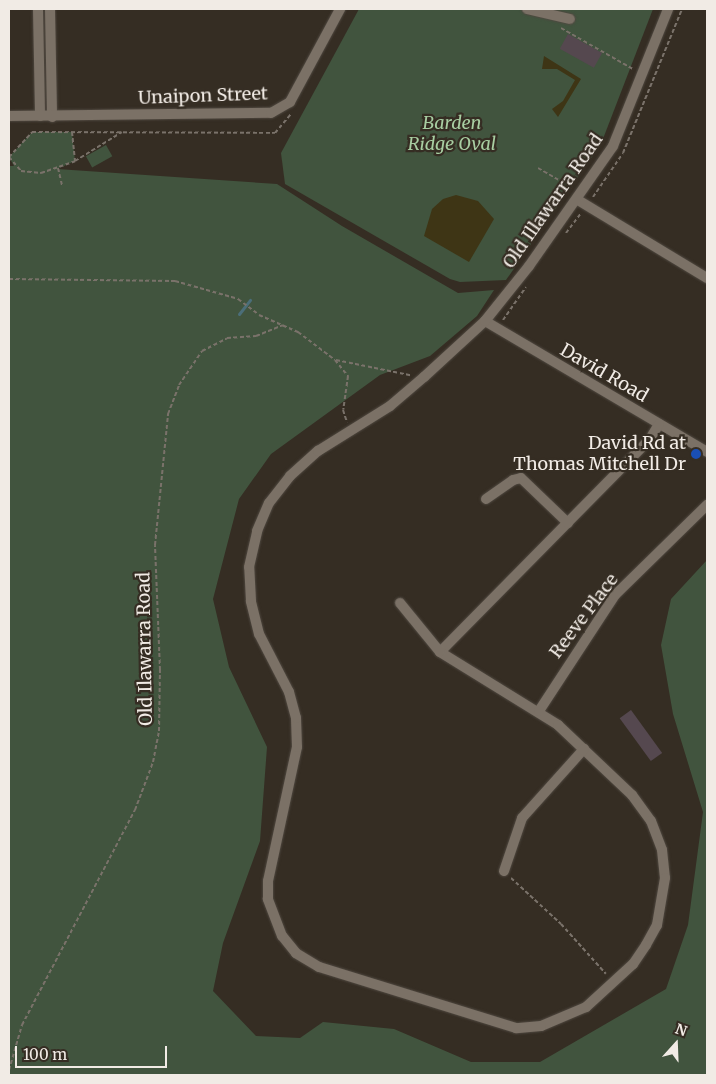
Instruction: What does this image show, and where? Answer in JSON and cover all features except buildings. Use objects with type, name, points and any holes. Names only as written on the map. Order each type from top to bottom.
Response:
[{"type":"street","points":[[38,9],[40,116]]},
{"type":"street","points":[[50,9],[52,117]]},
{"type":"street","name":"Unaipon Street","points":[[9,116],[271,113],[282,109],[290,102],[340,9]]},
{"type":"street","points":[[527,9],[567,18]]},
{"type":"street","name":"Old Illawarra Road","points":[[400,603],[440,652],[539,711],[584,749],[632,795],[651,821],[662,850],[665,878],[657,925],[633,964],[586,1007],[541,1026],[516,1028],[485,1021],[319,968],[296,953],[282,936],[272,915],[268,881],[297,747],[296,718],[289,692],[259,634],[251,601],[251,549],[269,503],[290,476],[350,429],[390,406],[485,322],[582,203],[616,139],[668,9]]},
{"type":"street","points":[[582,203],[707,278]]},
{"type":"street","name":"David Road","points":[[485,322],[707,452]]},
{"type":"street","points":[[440,652],[650,439],[659,424]]},
{"type":"street","points":[[486,500],[513,480],[521,478],[568,523]]},
{"type":"street","name":"Reeve Place","points":[[539,711],[615,595],[707,505]]},
{"type":"street","points":[[504,871],[522,818],[584,749]]},
{"type":"path","points":[[564,236],[582,203],[623,153],[682,9]]},
{"type":"path","points":[[567,18],[560,29],[633,70]]},
{"type":"path","points":[[72,132],[75,162]]},
{"type":"path","points":[[9,157],[21,170],[41,173],[75,162],[122,132]]},
{"type":"path","points":[[58,168],[62,186]]},
{"type":"path","points":[[538,168],[570,187]]},
{"type":"path","points":[[9,279],[175,281],[238,299],[334,360],[348,376],[343,410],[350,429]]},
{"type":"path","points":[[509,326],[503,319],[530,281]]},
{"type":"path","name":"Old Ilawarra Road","points":[[9,1070],[22,1025],[131,819],[153,762],[159,731],[160,670],[155,545],[161,453],[171,407],[179,385],[202,350],[227,338],[256,336],[283,326]]},
{"type":"path","points":[[334,360],[364,369],[424,377]]},
{"type":"path","points":[[504,871],[607,975]]},
{"type":"green space","name":"Barden Ridge Oval","points":[[359,9],[653,9],[601,144],[506,280],[460,282],[450,279],[285,184],[281,153]]},
{"type":"green space","points":[[32,132],[72,132],[75,161],[57,169],[277,184],[342,226],[458,293],[494,290],[477,316],[430,356],[380,375],[271,454],[239,499],[213,599],[229,667],[267,747],[260,841],[223,943],[213,991],[256,1036],[300,1038],[323,1022],[394,1029],[471,1062],[540,1062],[666,989],[688,925],[703,812],[673,714],[661,645],[671,599],[707,560],[707,1075],[9,1075],[9,166],[14,166],[9,157]]},
{"type":"green space","points":[[106,145],[112,156],[92,168],[86,156]]},
{"type":"sand","points":[[544,56],[581,79],[558,117],[552,109],[563,101],[575,80],[557,69],[542,69]]},
{"type":"sand","points":[[456,195],[478,201],[494,219],[469,262],[424,236],[432,209],[443,199]]},
{"type":"waterway","points":[[239,314],[250,300]]},
{"type":"place","name":"David Rd at Thomas Mitchell Dr","points":[[696,454]]}]
